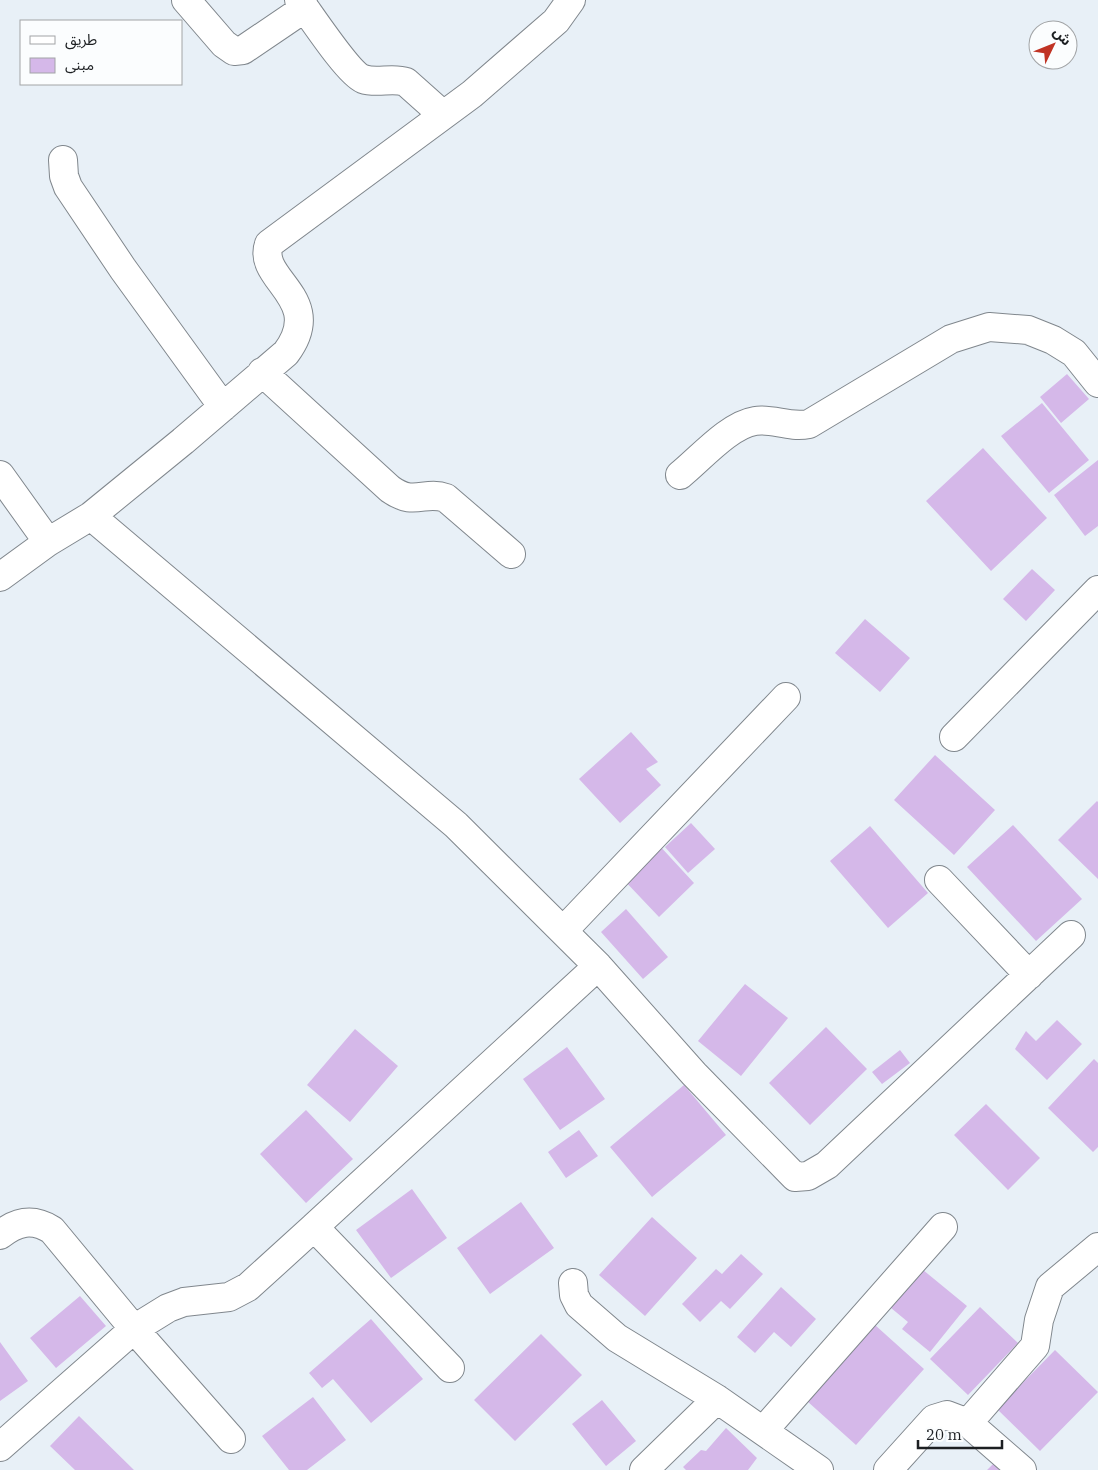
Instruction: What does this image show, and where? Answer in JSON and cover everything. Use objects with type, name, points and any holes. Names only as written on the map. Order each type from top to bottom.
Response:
[{"type":"street","points":[[186,0],[224,44],[234,51],[244,50],[302,4],[356,76],[374,81],[399,80],[406,82],[443,115]]},
{"type":"street","points":[[0,577],[48,542],[91,516],[223,407],[289,348],[298,335],[300,323],[298,309],[267,257],[269,244],[472,94],[556,21],[571,0]]},
{"type":"street","points":[[63,160],[64,176],[68,187],[123,269],[223,407]]},
{"type":"street","points":[[680,475],[733,430],[756,421],[789,426],[809,424],[951,339],[990,328],[1028,330],[1054,340],[1074,352],[1098,383]]},
{"type":"street","points":[[262,372],[390,489],[409,499],[438,495],[446,498],[511,554]]},
{"type":"street","points":[[0,475],[48,542]]},
{"type":"street","points":[[91,516],[456,825],[598,966],[694,1074],[795,1177],[808,1176],[827,1165],[1070,936]]},
{"type":"street","points":[[954,737],[1098,590]]},
{"type":"street","points":[[563,931],[786,697]]},
{"type":"street","points":[[939,880],[1029,974]]},
{"type":"street","points":[[0,1446],[134,1329],[176,1305],[202,1299],[229,1297],[248,1287],[598,966]]},
{"type":"street","points":[[0,1234],[19,1223],[41,1223],[52,1230],[134,1329],[231,1439]]},
{"type":"street","points":[[764,1430],[942,1226]]},
{"type":"street","points":[[314,1227],[450,1368]]},
{"type":"street","points":[[968,1423],[1035,1346],[1039,1320],[1050,1287],[1098,1247]]},
{"type":"street","points":[[573,1283],[574,1295],[579,1306],[617,1338],[717,1399],[819,1470]]},
{"type":"street","points":[[644,1470],[717,1399]]},
{"type":"street","points":[[888,1470],[934,1419],[947,1415],[968,1423],[1022,1470]]},
{"type":"building","points":[[1067,374],[1089,399],[1061,423],[1040,397]]},
{"type":"building","points":[[1042,403],[1089,460],[1049,493],[1001,436]]},
{"type":"building","points":[[983,448],[1047,518],[991,571],[926,501]]},
{"type":"building","points":[[1098,460],[1098,526],[1085,536],[1054,495]]},
{"type":"building","points":[[1032,569],[1055,590],[1026,621],[1003,599]]},
{"type":"building","points":[[865,619],[910,658],[880,692],[835,653]]},
{"type":"building","points":[[631,732],[658,762],[646,769],[661,785],[620,823],[579,779]]},
{"type":"building","points":[[935,755],[995,810],[954,855],[894,800]]},
{"type":"building","points":[[1098,802],[1098,879],[1058,840]]},
{"type":"building","points":[[691,823],[715,849],[688,873],[665,847]]},
{"type":"building","points":[[1013,825],[1082,899],[1036,941],[967,867]]},
{"type":"building","points":[[870,826],[928,893],[888,928],[830,861]]},
{"type":"building","points":[[658,844],[694,883],[659,917],[622,878]]},
{"type":"building","points":[[626,909],[668,957],[643,979],[601,932]]},
{"type":"building","points":[[745,984],[788,1018],[741,1076],[698,1041]]},
{"type":"building","points":[[1057,1020],[1082,1044],[1047,1080],[1015,1049],[1026,1031],[1036,1041]]},
{"type":"building","points":[[826,1027],[867,1069],[810,1125],[769,1083]]},
{"type":"building","points":[[355,1029],[398,1066],[350,1122],[307,1085]]},
{"type":"building","points":[[567,1047],[605,1099],[560,1130],[523,1079]]},
{"type":"building","points":[[900,1050],[910,1063],[882,1084],[872,1072]]},
{"type":"building","points":[[1094,1059],[1098,1063],[1098,1147],[1093,1152],[1048,1108]]},
{"type":"building","points":[[684,1085],[726,1135],[652,1197],[610,1147]]},
{"type":"building","points":[[986,1104],[1040,1158],[1008,1190],[954,1135]]},
{"type":"building","points":[[306,1110],[353,1159],[306,1203],[260,1154]]},
{"type":"building","points":[[579,1130],[598,1156],[566,1178],[548,1152]]},
{"type":"building","points":[[412,1189],[447,1238],[391,1278],[356,1230]]},
{"type":"building","points":[[521,1202],[554,1248],[490,1294],[457,1248]]},
{"type":"building","points":[[652,1217],[697,1258],[645,1316],[599,1275]]},
{"type":"building","points":[[741,1254],[763,1274],[730,1309],[721,1301],[700,1322],[682,1304],[716,1269],[722,1274]]},
{"type":"building","points":[[917,1265],[967,1306],[930,1352],[902,1329],[908,1322],[885,1303]]},
{"type":"building","points":[[781,1287],[816,1319],[791,1347],[774,1332],[755,1353],[737,1337]]},
{"type":"building","points":[[80,1296],[106,1326],[56,1368],[30,1338]]},
{"type":"building","points":[[980,1307],[1018,1343],[968,1395],[930,1359]]},
{"type":"building","points":[[371,1319],[423,1379],[371,1423],[333,1379],[322,1388],[309,1373]]},
{"type":"building","points":[[875,1325],[924,1369],[856,1445],[807,1401]]},
{"type":"building","points":[[541,1334],[582,1375],[515,1441],[474,1400]]},
{"type":"building","points":[[0,1342],[28,1381],[0,1401]]},
{"type":"building","points":[[1055,1350],[1098,1392],[1040,1451],[997,1409]]},
{"type":"building","points":[[313,1397],[346,1440],[307,1470],[289,1470],[262,1436]]},
{"type":"building","points":[[602,1400],[636,1441],[606,1466],[572,1424]]},
{"type":"building","points":[[79,1416],[134,1470],[75,1470],[50,1446]]},
{"type":"building","points":[[726,1428],[757,1458],[748,1470],[686,1470],[683,1467],[701,1450],[706,1451]]},
{"type":"building","points":[[999,1458],[1011,1470],[987,1470]]}]
